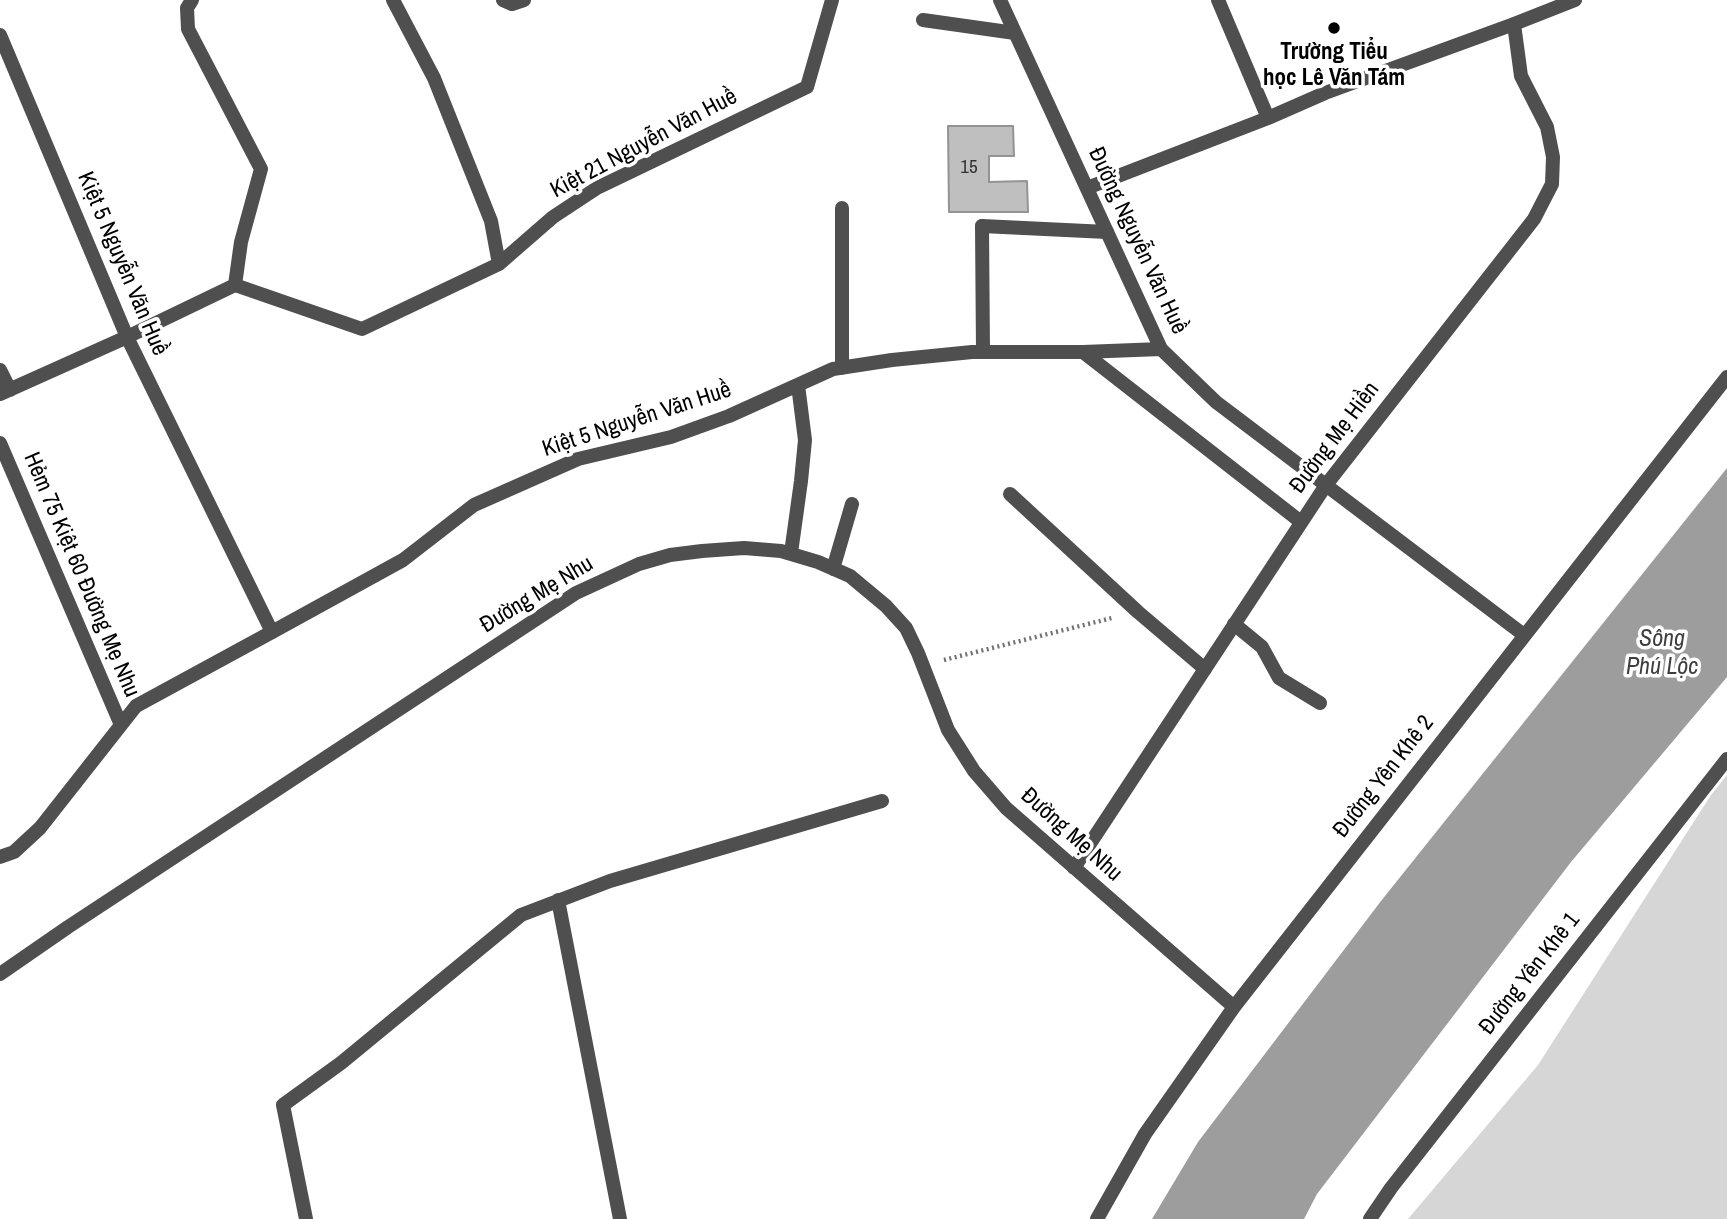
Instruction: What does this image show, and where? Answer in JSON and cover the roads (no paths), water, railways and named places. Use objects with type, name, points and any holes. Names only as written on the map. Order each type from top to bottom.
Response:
[{"type":"street","points":[[393,0],[434,78],[491,221],[499,264]]},
{"type":"street","points":[[503,0],[512,4],[524,0]]},
{"type":"street","name":"Kiệt 21 Nguyễn Văn Huề","points":[[235,285],[362,329],[499,264],[553,217],[597,188],[807,86],[832,0]]},
{"type":"street","name":"Đường Nguyễn Văn Huề","points":[[1000,0],[1161,349],[1216,402],[1524,635]]},
{"type":"street","points":[[1219,0],[1268,118]]},
{"type":"street","points":[[1087,188],[1325,93],[1575,0]]},
{"type":"street","points":[[0,370],[5,392],[235,285],[241,242],[261,169],[188,29],[190,4]]},
{"type":"street","points":[[923,20],[1015,33]]},
{"type":"street","name":"Đường Mẹ Hiền","points":[[1074,868],[1326,485],[1534,219],[1552,184],[1553,157],[1547,127],[1521,76],[1514,24]]},
{"type":"street","name":"Kiệt 5 Nguyễn Văn Huề","points":[[0,35],[127,337],[272,632],[403,561],[474,505],[578,459],[671,437],[729,416],[833,369],[892,360],[983,352],[1161,349]]},
{"type":"street","points":[[842,208],[842,368]]},
{"type":"street","points":[[983,352],[982,226],[1107,233]]},
{"type":"street","points":[[1083,352],[1301,522]]},
{"type":"street","name":"Đường Yên Khê 2","points":[[1097,1219],[1145,1134],[1234,1006],[1727,377]]},
{"type":"street","points":[[791,554],[805,440],[799,385]]},
{"type":"street","name":"Hẻm 75 Kiệt 60 Đường Mẹ Nhu","points":[[0,443],[121,725]]},
{"type":"street","points":[[1010,494],[1138,612],[1205,669]]},
{"type":"street","points":[[833,569],[852,504]]},
{"type":"street","name":"Đường Mẹ Nhu","points":[[0,974],[79,919],[576,593],[639,564],[670,555],[744,548],[781,551],[818,562],[850,576],[886,606],[906,628],[948,730],[974,771],[1006,808],[1234,1006]]},
{"type":"street","points":[[1234,624],[1262,646],[1279,678],[1320,703]]},
{"type":"street","points":[[0,857],[14,852],[40,828],[136,706],[272,632]]},
{"type":"street","name":"Đường Yên Khê 1","points":[[1370,1219],[1391,1188],[1727,759]]},
{"type":"street","points":[[306,1219],[283,1105],[341,1063],[521,915],[610,881],[883,802]]},
{"type":"street","points":[[558,900],[620,1219]]},
{"type":"water","name":"Sông Phú Lộc","points":[[1727,468],[1727,677],[1571,862],[1317,1194],[1304,1219],[1152,1219],[1198,1142],[1381,901]]},
{"type":"place","name":"Trường Tiểu học Lê Văn Tám","points":[[1334,28]]}]
